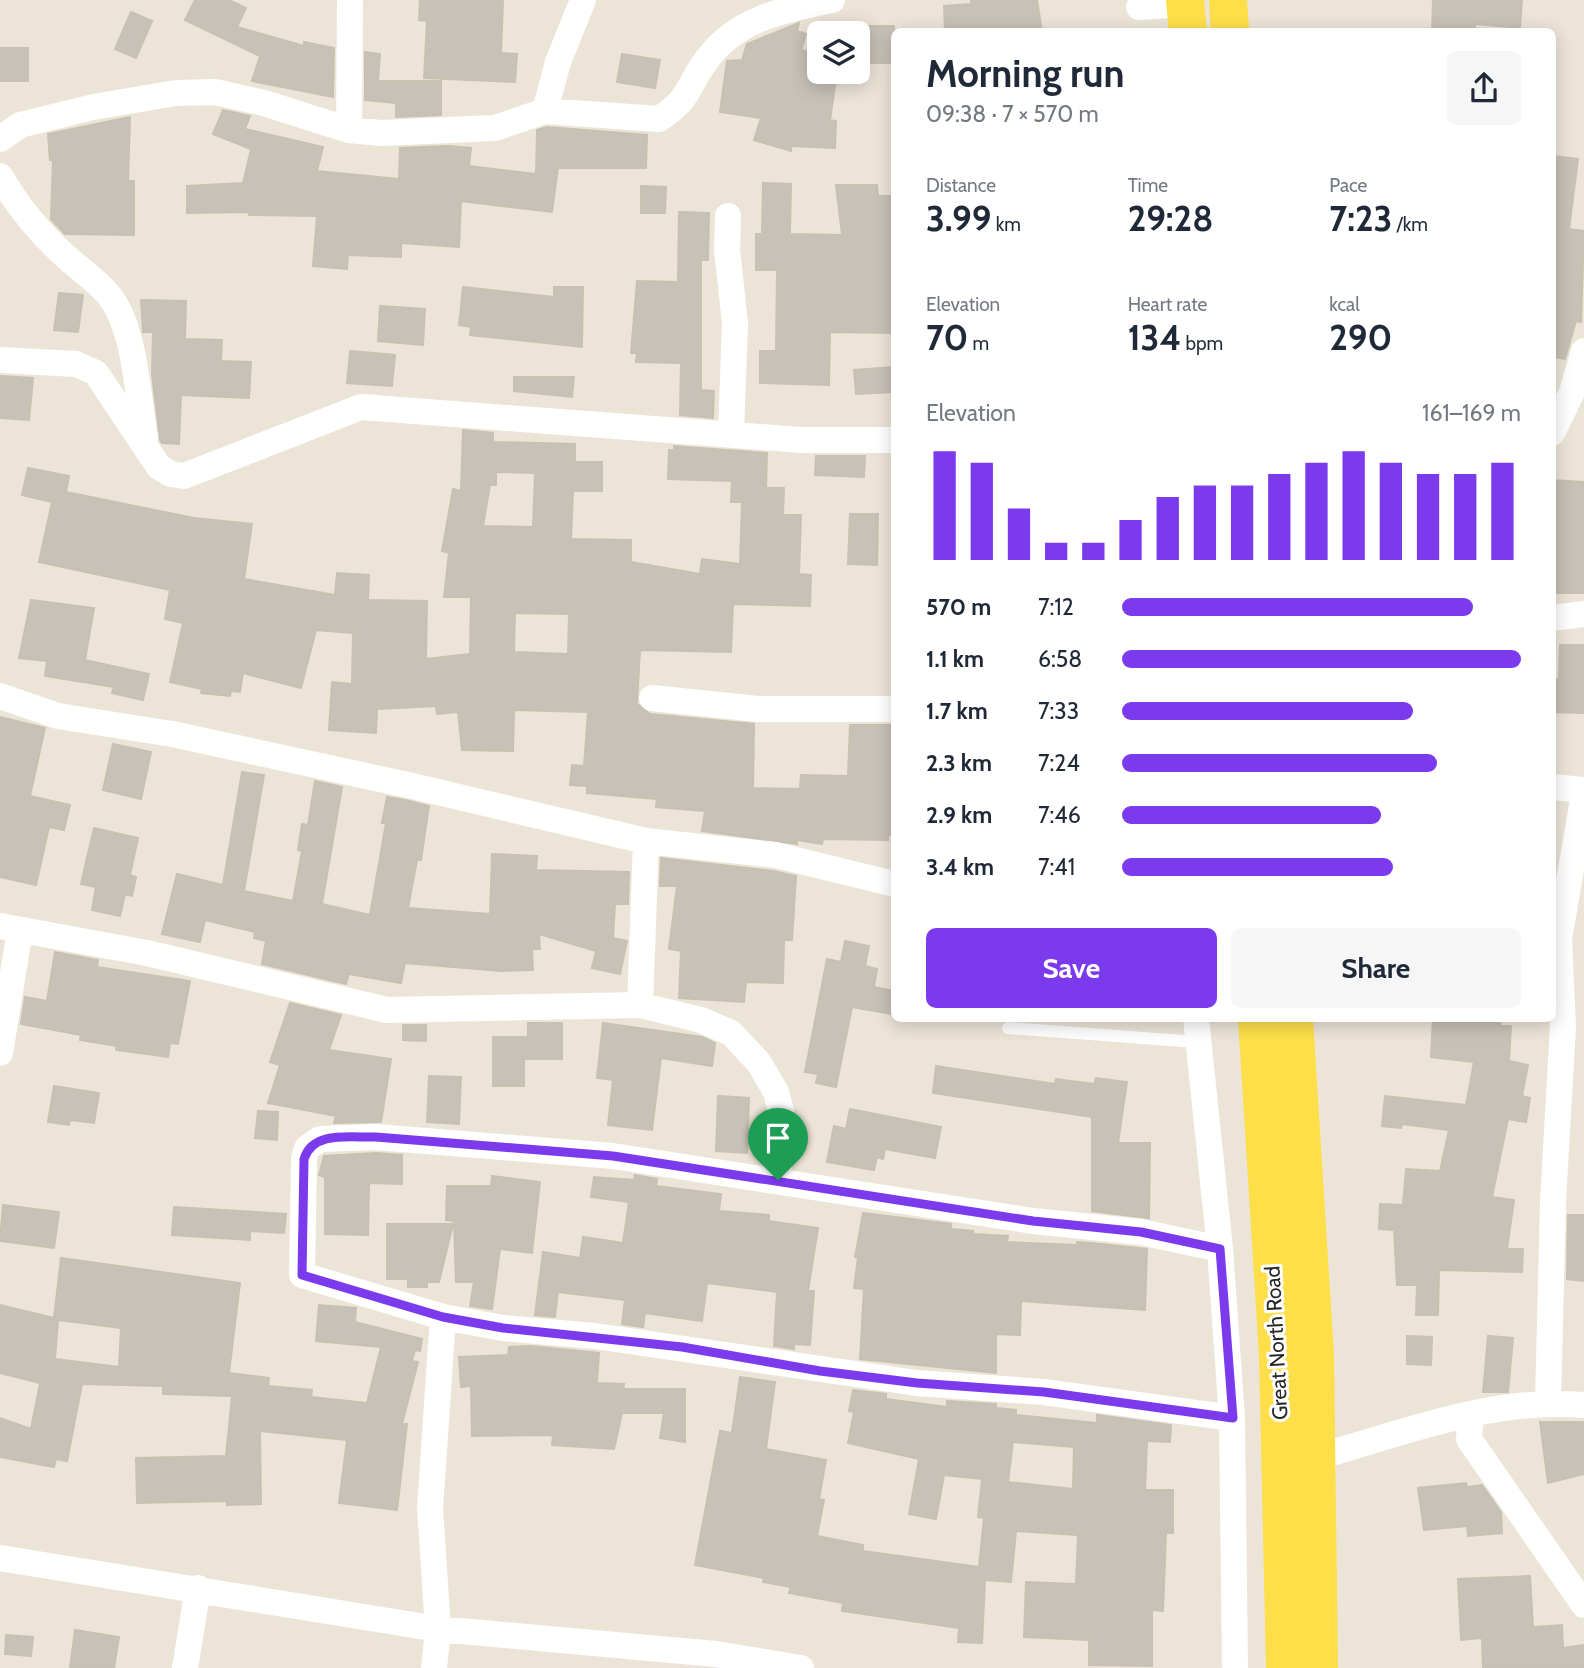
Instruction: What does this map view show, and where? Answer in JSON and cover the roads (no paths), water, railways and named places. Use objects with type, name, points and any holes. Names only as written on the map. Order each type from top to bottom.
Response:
[{"type":"main road","points":[[1228,0],[1230,28]]},
{"type":"main road","name":"Great North Road","points":[[1257,1022],[1278,1355],[1285,1668]]},
{"type":"main road","name":"Great North Road","points":[[1294,1022],[1315,1354],[1319,1668]]},
{"type":"street","points":[[349,130],[350,0]]},
{"type":"street","points":[[545,111],[558,62],[583,0]]},
{"type":"street","points":[[0,139],[20,125],[93,107],[176,93],[215,92],[264,103],[349,130],[381,133],[495,128],[545,111],[659,119],[678,108],[708,58],[740,29],[762,15],[832,0]]},
{"type":"street","points":[[1139,13],[1186,12]]},
{"type":"street","points":[[0,176],[14,200],[61,253],[111,298],[121,315],[128,337],[147,445]]},
{"type":"street","points":[[728,216],[727,250],[735,323],[732,433]]},
{"type":"street","points":[[1556,425],[1572,392],[1584,351]]},
{"type":"street","points":[[0,360],[76,364],[96,373],[147,445],[159,467],[171,474],[184,476],[361,407],[801,440],[891,440]]},
{"type":"street","points":[[1556,618],[1584,614]]},
{"type":"street","points":[[0,696],[58,716],[172,734],[408,785],[646,841],[776,856],[891,883]]},
{"type":"street","points":[[652,698],[758,709],[891,709]]},
{"type":"street","points":[[1548,1402],[1553,1201],[1563,1026],[1559,939],[1584,792],[1556,788]]},
{"type":"street","points":[[639,1004],[646,841]]},
{"type":"street","points":[[0,1053],[10,928],[147,953],[387,1010],[639,1004],[701,1020],[731,1033],[759,1063],[776,1092],[781,1111],[778,1180]]},
{"type":"street","points":[[1197,1030],[1220,1249],[1233,1418],[1235,1668]]},
{"type":"street","points":[[1220,1249],[1141,1232],[1033,1221],[613,1156],[376,1137],[320,1139],[307,1148],[304,1159],[302,1275],[443,1317],[503,1328],[682,1347],[820,1371],[917,1383],[1044,1392],[1233,1418]]},
{"type":"street","points":[[434,1668],[439,1629],[430,1508],[443,1317]]},
{"type":"street","points":[[1317,1457],[1471,1414],[1548,1402],[1584,1405]]},
{"type":"street","points":[[1471,1414],[1469,1439],[1584,1605]]},
{"type":"street","points":[[0,1558],[439,1629],[716,1654],[801,1668]]},
{"type":"street","points":[[185,1668],[198,1588]]},
{"type":"lane","points":[[1008,1028],[1197,1030]]}]
